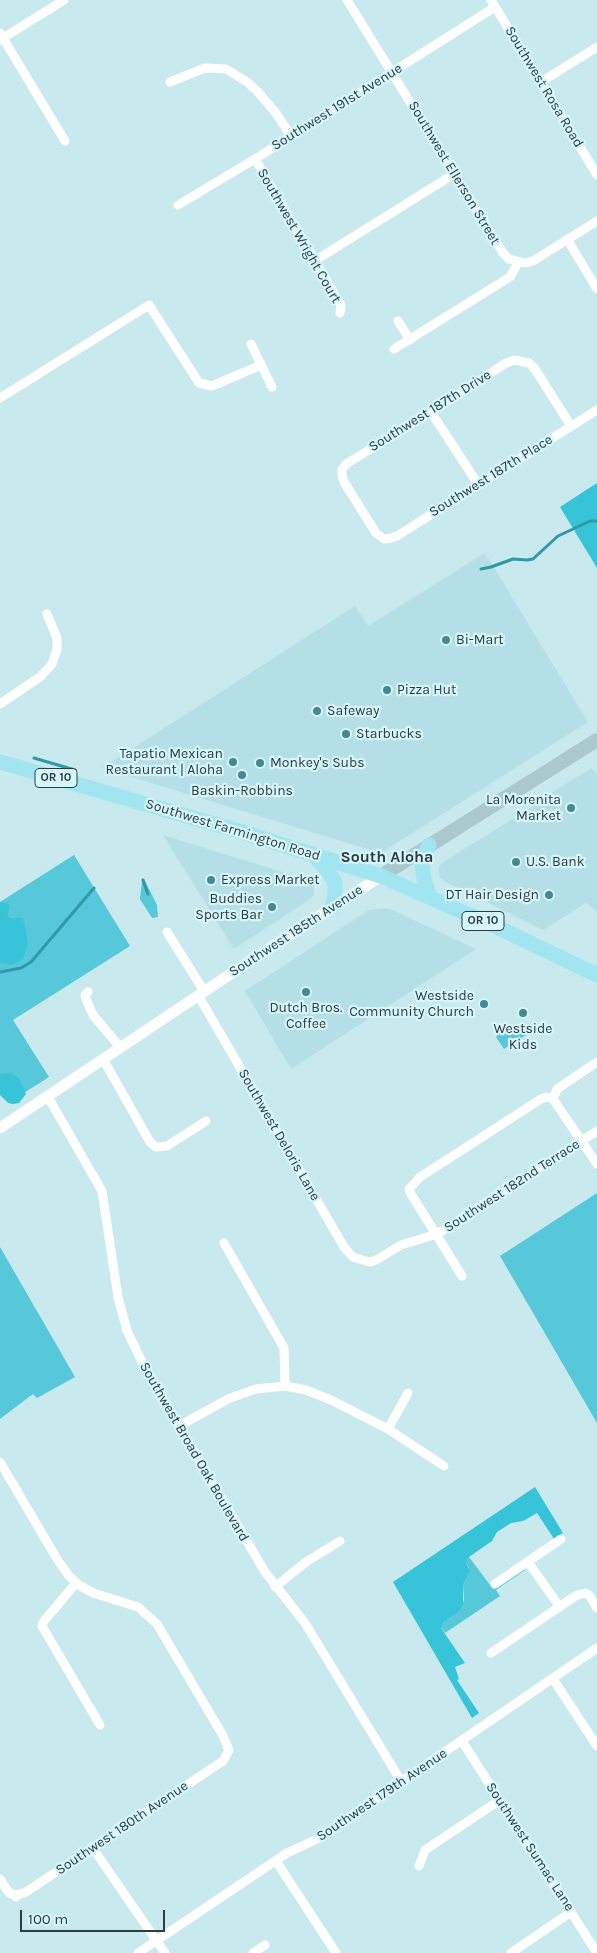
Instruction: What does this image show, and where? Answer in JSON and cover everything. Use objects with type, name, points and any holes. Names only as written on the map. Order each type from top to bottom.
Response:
[{"type":"main road","name":"Southwest 185th Avenue","points":[[381,876],[597,740]]},
{"type":"main road","name":"Southwest Farmington Road","points":[[0,762],[313,854],[381,876],[430,896],[597,975]]},
{"type":"main road","points":[[429,845],[422,865],[424,879],[430,896]]},
{"type":"main road","points":[[313,854],[335,883],[332,907]]},
{"type":"street","points":[[64,0],[1,37],[65,141]]},
{"type":"street","name":"Southwest Ellerson Street","points":[[348,0],[503,253],[509,259],[518,263]]},
{"type":"street","name":"Southwest 191st Avenue","points":[[178,205],[255,159],[493,4]]},
{"type":"street","name":"Southwest Rosa Road","points":[[493,4],[597,175]]},
{"type":"street","points":[[541,82],[597,47]]},
{"type":"street","points":[[170,82],[205,68],[226,70],[247,82],[257,91],[276,113],[291,136]]},
{"type":"street","name":"Southwest Wright Court","points":[[255,159],[341,305],[340,313]]},
{"type":"street","points":[[316,260],[454,174]]},
{"type":"street","points":[[394,349],[510,277],[518,263],[533,261],[597,221]]},
{"type":"street","points":[[567,239],[597,289]]},
{"type":"street","points":[[0,398],[149,305],[199,383],[212,386],[261,364]]},
{"type":"street","points":[[398,321],[410,340]]},
{"type":"street","points":[[251,344],[272,387]]},
{"type":"street","name":"Southwest 187th Drive","points":[[384,539],[376,533],[344,482],[342,469],[346,464],[506,363],[514,360],[529,363],[535,369],[571,426]]},
{"type":"street","name":"Southwest 187th Place","points":[[384,539],[397,536],[597,410]]},
{"type":"street","points":[[431,412],[478,484]]},
{"type":"street","points":[[0,704],[40,677],[52,664],[57,649],[57,638],[47,614]]},
{"type":"street","name":"Southwest 185th Avenue","points":[[0,1128],[201,993],[381,876]]},
{"type":"street","name":"Southwest Deloris Lane","points":[[167,932],[346,1250],[353,1257],[370,1262]]},
{"type":"street","points":[[88,992],[85,995],[86,1000],[93,1015],[120,1047]]},
{"type":"street","points":[[103,1059],[150,1142],[156,1147],[167,1146],[206,1121]]},
{"type":"street","points":[[553,1099],[557,1089],[597,1062]]},
{"type":"street","name":"Southwest Broad Oak Boulevard","points":[[48,1097],[102,1190],[118,1297],[128,1331],[142,1364],[264,1572],[310,1630],[400,1781]]},
{"type":"street","points":[[462,1276],[411,1194],[410,1189],[420,1177],[541,1099],[547,1097],[553,1099],[597,1164]]},
{"type":"street","name":"Southwest 182nd Terrace","points":[[370,1262],[401,1245],[437,1234],[597,1130]]},
{"type":"street","points":[[224,1243],[284,1348],[285,1386]]},
{"type":"street","points":[[179,1426],[230,1398],[256,1389],[285,1386],[306,1390],[331,1400],[388,1429],[444,1466]]},
{"type":"street","points":[[388,1429],[408,1393]]},
{"type":"street","points":[[0,1462],[63,1569],[76,1583],[44,1621],[42,1626],[100,1725]]},
{"type":"street","points":[[496,1584],[561,1539]]},
{"type":"street","points":[[275,1587],[306,1562],[340,1541]]},
{"type":"street","points":[[528,1562],[560,1607]]},
{"type":"street","name":"Southwest 180th Avenue","points":[[0,1879],[6,1890],[11,1894],[16,1896],[26,1892],[223,1761],[229,1751],[222,1734],[174,1652],[151,1617],[133,1604],[93,1593],[76,1583]]},
{"type":"street","points":[[491,1653],[577,1595],[585,1593],[589,1595],[597,1608]]},
{"type":"street","name":"Southwest 179th Avenue","points":[[138,1953],[276,1860],[317,1839],[400,1781],[462,1742],[597,1648]]},
{"type":"street","points":[[553,1679],[597,1746]]},
{"type":"street","name":"Southwest Sumac Lane","points":[[462,1742],[597,1952]]},
{"type":"street","points":[[419,1866],[425,1850],[500,1800]]},
{"type":"street","points":[[92,1847],[165,1953]]},
{"type":"street","points":[[276,1860],[336,1953]]},
{"type":"street","points":[[511,1953],[572,1912]]},
{"type":"street","points":[[254,1953],[264,1945]]},
{"type":"shaded area","points":[[597,483],[597,568],[560,507]]},
{"type":"shaded area","points":[[485,553],[588,722],[384,851],[377,852],[102,768],[355,606],[368,626]]},
{"type":"shaded area","points":[[592,768],[597,775],[597,911],[586,903],[543,930],[444,881],[440,877],[438,868],[443,862]]},
{"type":"shaded area","points":[[163,835],[308,880],[314,885],[314,895],[234,949]]},
{"type":"shaded area","points":[[74,855],[130,946],[13,1020],[49,1077],[11,1101],[0,1083],[0,902]]},
{"type":"shaded area","points":[[144,879],[157,905],[158,917],[152,918],[140,899],[142,881]]},
{"type":"shaded area","points":[[0,902],[10,905],[7,916],[22,918],[24,922],[28,944],[23,959],[12,965],[0,963]]},
{"type":"shaded area","points":[[388,908],[476,949],[291,1069],[245,991],[369,910]]},
{"type":"shaded area","points":[[505,1023],[528,1034],[504,1049],[496,1037]]},
{"type":"shaded area","points":[[11,1073],[19,1078],[26,1094],[19,1103],[13,1104],[8,1103],[0,1095],[0,1074]]},
{"type":"shaded area","points":[[597,1193],[597,1423],[500,1256]]},
{"type":"shaded area","points":[[0,1247],[75,1377],[37,1398],[33,1394],[0,1419]]},
{"type":"shaded area","points":[[535,1487],[563,1533],[554,1539],[537,1513],[523,1521],[511,1523],[497,1532],[492,1541],[469,1557],[466,1563],[470,1571],[463,1585],[463,1604],[458,1613],[444,1622],[441,1628],[465,1663],[455,1667],[459,1679],[457,1680],[479,1713],[472,1718],[393,1582]]},
{"type":"shaded area","points":[[469,1557],[493,1589],[524,1568],[525,1570],[496,1590],[500,1596],[445,1633],[441,1628],[444,1622],[458,1613],[464,1600],[463,1585],[469,1573],[466,1563]]},
{"type":"waterway","points":[[481,569],[513,559],[533,559],[558,536],[590,521],[597,521]]},
{"type":"waterway","points":[[34,758],[75,770]]},
{"type":"waterway","points":[[143,880],[148,894]]},
{"type":"waterway","points":[[0,972],[21,968],[31,962],[94,888]]},
{"type":"place","name":"Bi-Mart","points":[[446,640]]},
{"type":"place","name":"Pizza Hut","points":[[387,690]]},
{"type":"place","name":"Safeway","points":[[317,711]]},
{"type":"place","name":"Starbucks","points":[[346,734]]},
{"type":"place","name":"Tapatio Mexican Restaurant | Aloha","points":[[233,762]]},
{"type":"place","name":"Monkey's Subs","points":[[260,763]]},
{"type":"place","name":"Baskin-Robbins","points":[[242,775]]},
{"type":"place","name":"La Morenita Market","points":[[571,808]]},
{"type":"place","name":"U.S. Bank","points":[[516,862]]},
{"type":"place","name":"Express Market","points":[[211,880]]},
{"type":"place","name":"DT Hair Design","points":[[549,895]]},
{"type":"place","name":"Buddies Sports Bar","points":[[272,907]]},
{"type":"place","name":"Dutch Bros. Coffee","points":[[306,992]]},
{"type":"place","name":"Westside Community Church","points":[[484,1004]]},
{"type":"place","name":"Westside Kids","points":[[523,1013]]},
{"type":"district","name":"South Aloha","points":[[387,857]]}]
